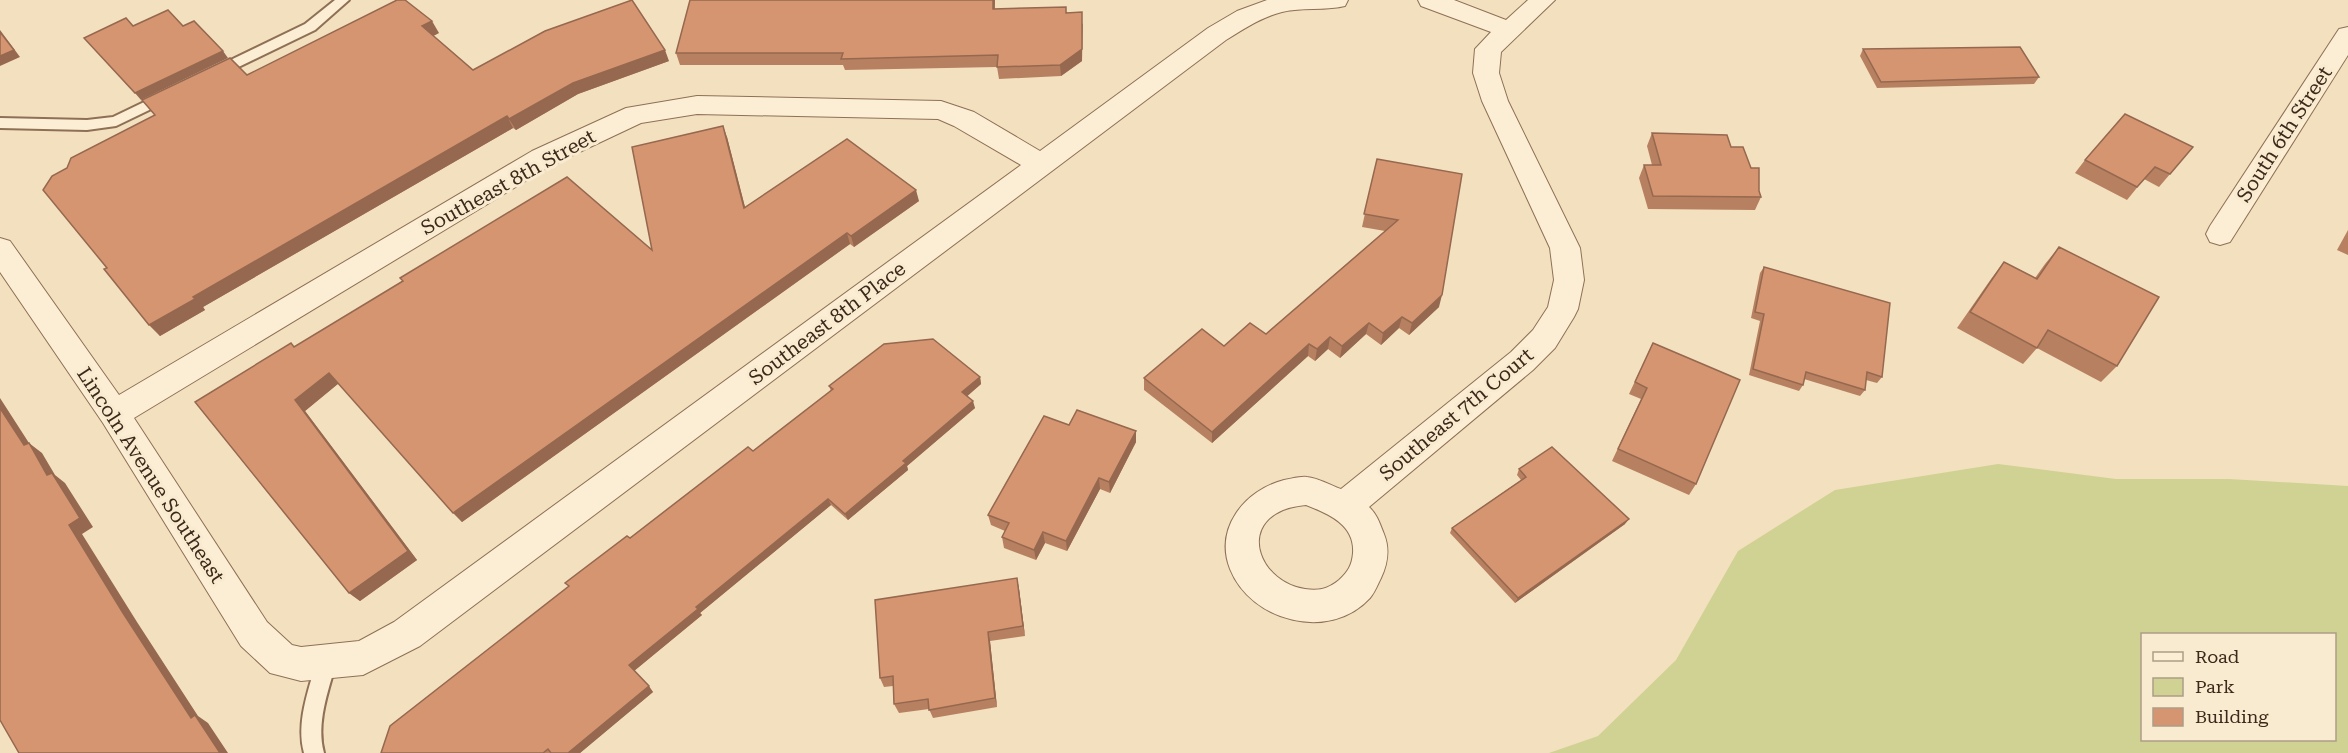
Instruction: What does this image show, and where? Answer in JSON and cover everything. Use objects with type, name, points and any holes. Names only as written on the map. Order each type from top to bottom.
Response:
[{"type":"street","name":"Southeast 8th Place","points":[[326,663],[363,658],[407,634],[1216,34],[1246,17],[1280,4],[1336,0]]},
{"type":"street","points":[[1430,0],[1509,30]]},
{"type":"street","name":"Southeast 7th Court","points":[[1346,505],[1522,361],[1544,339],[1563,309],[1569,280],[1565,248],[1495,101],[1486,73],[1488,49],[1543,0]]},
{"type":"street","name":"South 6th Street","points":[[2220,234],[2348,35]]},
{"type":"street","name":"Southeast 8th Street","points":[[114,414],[542,159],[635,114],[697,105],[941,110],[964,118],[1041,164]]},
{"type":"street","name":"Lincoln Avenue Southeast","points":[[0,249],[114,414],[254,634],[283,661],[301,664],[326,663]]},
{"type":"lane","points":[[208,77],[310,27],[343,0]]},
{"type":"lane","points":[[0,123],[87,124],[116,121],[177,92]]},
{"type":"lane","points":[[314,753],[310,735],[312,718],[326,663]]},
{"type":"green space","points":[[1998,464],[2116,479],[2229,479],[2348,486],[2348,753],[1549,753],[1598,736],[1676,660],[1738,551],[1835,490]]},
{"type":"building","points":[[397,0],[405,0],[432,21],[422,26],[473,70],[545,31],[632,0],[665,50],[573,83],[509,119],[507,116],[193,297],[195,299],[149,325],[104,269],[107,268],[43,190],[52,176],[67,168],[71,158],[155,115],[142,100],[230,58],[247,75]]},
{"type":"building","points":[[690,0],[993,0],[993,9],[1066,7],[1066,13],[1082,12],[1082,49],[1060,65],[997,67],[998,55],[841,59],[843,53],[676,53]]},
{"type":"building","points":[[168,10],[183,26],[194,21],[223,51],[135,93],[84,38],[126,18],[133,26]]},
{"type":"building","points":[[0,32],[14,50],[0,56]]},
{"type":"building","points":[[2020,47],[2039,77],[1881,82],[1863,49]]},
{"type":"building","points":[[2125,114],[2193,147],[2170,174],[2155,167],[2137,187],[2085,160]]},
{"type":"building","points":[[723,126],[744,208],[847,139],[916,190],[851,236],[847,233],[453,513],[329,373],[295,400],[408,551],[349,593],[195,402],[291,343],[294,347],[403,281],[400,278],[567,177],[652,250],[632,147]]},
{"type":"building","points":[[1652,133],[1727,135],[1731,147],[1743,147],[1751,168],[1759,168],[1761,197],[1653,196],[1644,165],[1661,165]]},
{"type":"building","points":[[1377,159],[1462,174],[1442,295],[1412,323],[1402,317],[1383,333],[1369,323],[1342,346],[1330,337],[1317,349],[1309,344],[1212,432],[1144,378],[1202,329],[1224,346],[1250,323],[1266,334],[1398,220],[1364,214]]},
{"type":"building","points":[[2059,247],[2159,297],[2117,366],[2048,330],[2037,348],[1970,312],[2004,262],[2037,279]]},
{"type":"building","points":[[1764,267],[1890,303],[1882,377],[1867,372],[1865,390],[1806,372],[1803,385],[1753,369],[1764,314],[1755,312]]},
{"type":"building","points":[[933,339],[980,377],[962,392],[973,401],[903,461],[906,463],[845,514],[828,499],[629,665],[649,686],[568,753],[551,753],[548,749],[543,753],[381,753],[390,726],[569,586],[565,583],[627,536],[630,538],[748,447],[753,451],[833,389],[829,386],[884,344]]},
{"type":"building","points":[[1653,343],[1740,380],[1696,484],[1618,449],[1647,388],[1635,382]]},
{"type":"building","points":[[0,408],[24,445],[29,443],[47,475],[52,473],[80,518],[69,525],[191,718],[195,715],[220,753],[19,753],[0,720]]},
{"type":"building","points":[[1077,410],[1136,431],[1109,482],[1099,478],[1066,541],[1043,532],[1034,550],[1002,537],[1009,523],[988,515],[1044,416],[1069,425]]},
{"type":"building","points":[[1552,447],[1629,519],[1518,598],[1452,528],[1526,477],[1519,469]]},
{"type":"building","points":[[1017,578],[1023,626],[988,632],[995,698],[929,710],[928,699],[894,704],[893,676],[880,678],[875,600]]}]
